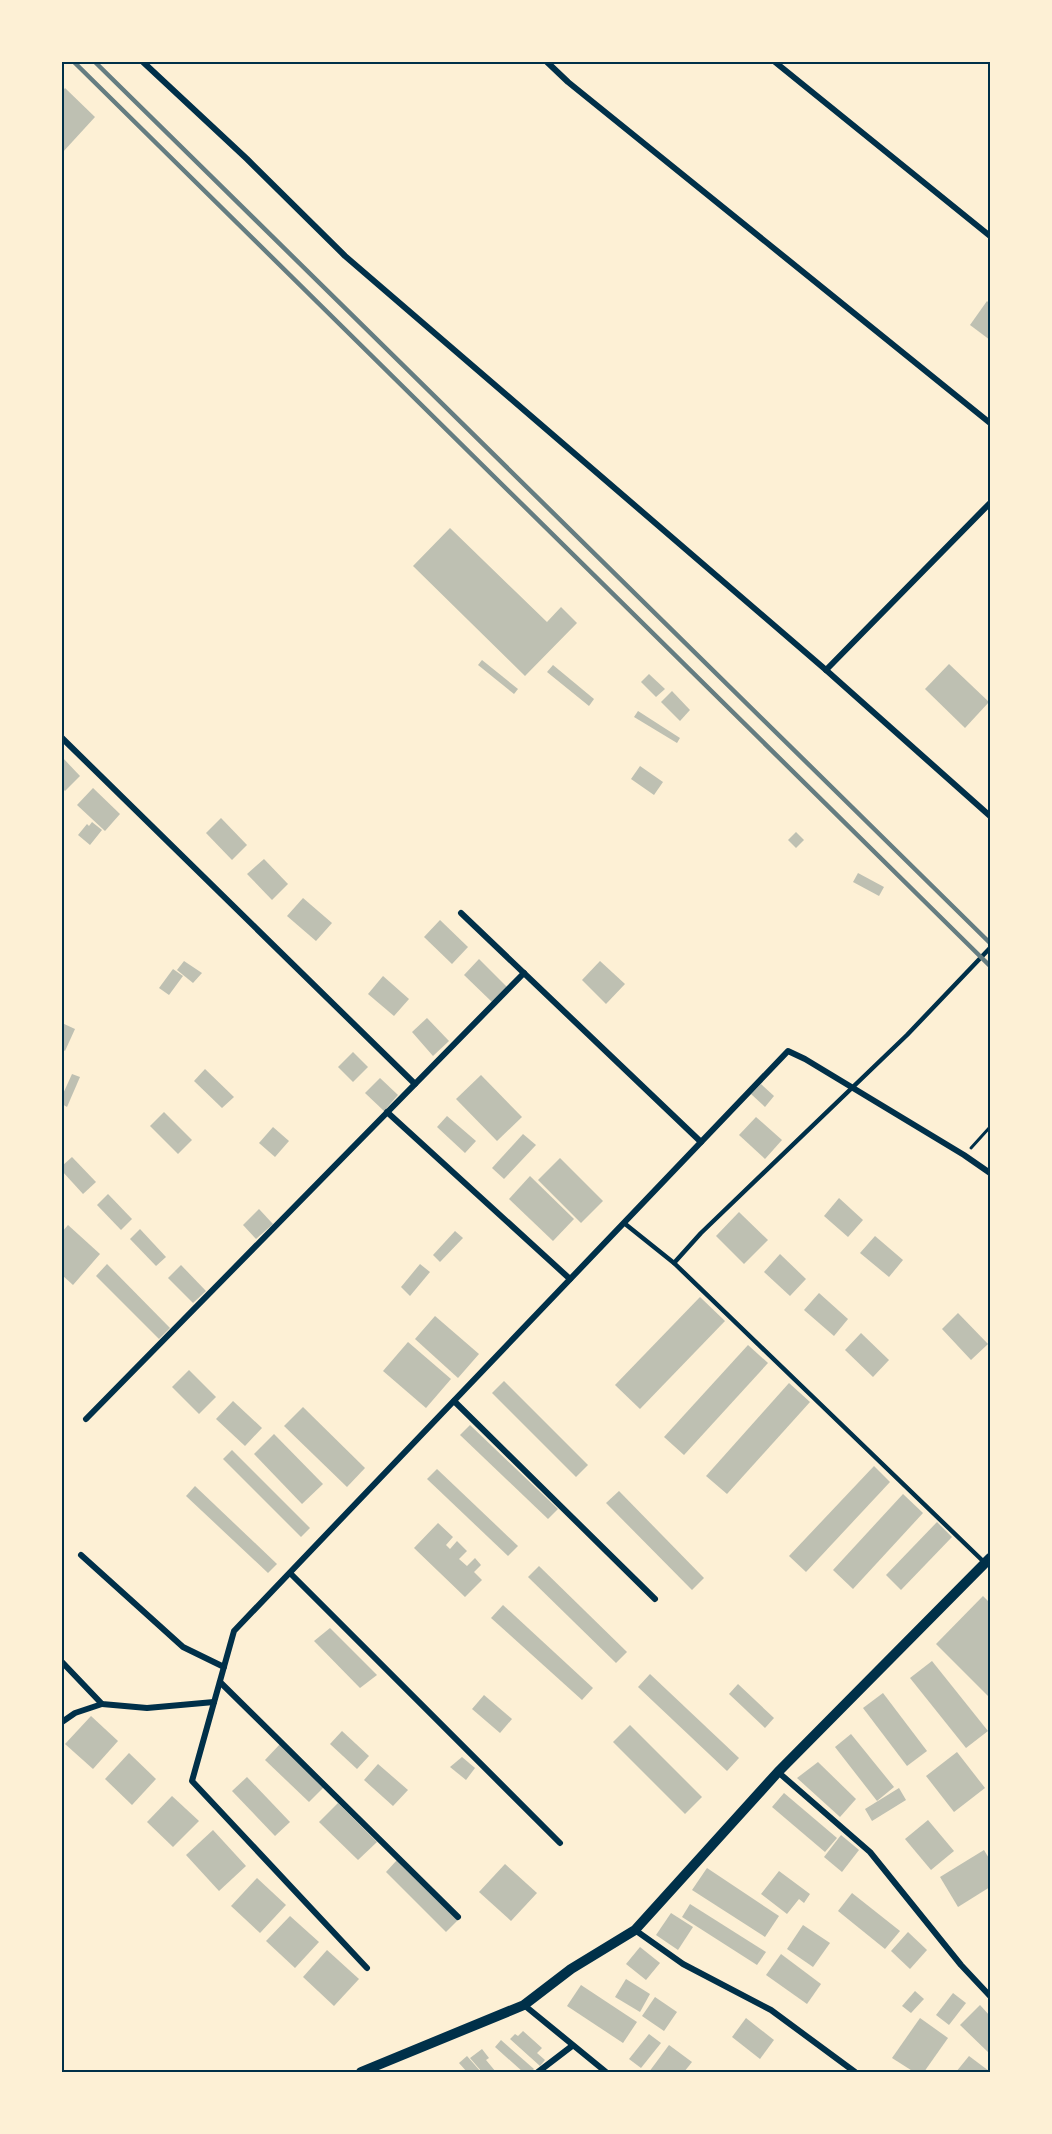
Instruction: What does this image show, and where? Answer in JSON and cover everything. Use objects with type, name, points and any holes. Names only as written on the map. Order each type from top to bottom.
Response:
[{"type":"street","points":[[143,62],[247,159],[345,256],[826,670],[990,816]]},
{"type":"street","points":[[547,62],[568,82],[990,423]]},
{"type":"street","points":[[775,62],[990,236]]},
{"type":"street","points":[[826,670],[990,503]]},
{"type":"street","points":[[62,738],[416,1084]]},
{"type":"street","points":[[461,913],[701,1142]]},
{"type":"street","points":[[86,1419],[524,973]]},
{"type":"street","points":[[367,1968],[192,1781],[234,1631],[788,1051],[964,1155],[990,1173]]},
{"type":"street","points":[[387,1112],[570,1279]]},
{"type":"street","points":[[454,1401],[655,1599]]},
{"type":"street","points":[[81,1555],[183,1647],[224,1666]]},
{"type":"street","points":[[361,2073],[524,2005],[571,1969],[635,1930],[778,1772],[988,1561]]},
{"type":"street","points":[[290,1573],[560,1843]]},
{"type":"street","points":[[62,1662],[102,1704]]},
{"type":"street","points":[[220,1682],[458,1917]]},
{"type":"street","points":[[62,1722],[75,1713],[102,1704],[147,1708],[214,1702]]},
{"type":"street","points":[[778,1772],[870,1852],[961,1965],[990,1996]]},
{"type":"street","points":[[635,1930],[683,1964],[771,2010],[855,2073]]},
{"type":"street","points":[[524,2005],[606,2073]]},
{"type":"street","points":[[538,2073],[572,2046]]},
{"type":"lane","points":[[674,1263],[701,1233],[907,1035],[990,948]]},
{"type":"lane","points":[[624,1222],[674,1263],[988,1561]]},
{"type":"path","points":[[964,1155],[990,1127]]},
{"type":"building","points":[[65,88],[95,117],[62,153],[62,92]]},
{"type":"building","points":[[987,301],[990,304],[990,340],[970,325]]},
{"type":"building","points":[[450,528],[547,622],[561,607],[577,623],[525,676],[413,566]]},
{"type":"building","points":[[482,660],[518,689],[514,694],[478,665]]},
{"type":"building","points":[[949,664],[989,702],[965,728],[925,689]]},
{"type":"building","points":[[553,665],[594,699],[589,706],[547,672]]},
{"type":"building","points":[[649,674],[665,689],[656,697],[641,682]]},
{"type":"building","points":[[672,691],[690,710],[680,721],[661,702]]},
{"type":"building","points":[[638,711],[680,738],[677,743],[634,717]]},
{"type":"building","points":[[62,757],[80,776],[65,791],[62,788]]},
{"type":"building","points":[[640,766],[663,782],[654,795],[631,779]]},
{"type":"building","points":[[93,788],[120,814],[105,831],[77,805]]},
{"type":"building","points":[[221,818],[247,845],[232,860],[206,833]]},
{"type":"building","points":[[92,822],[102,830],[90,845],[78,835],[87,824],[89,826]]},
{"type":"building","points":[[796,832],[804,840],[796,848],[788,840]]},
{"type":"building","points":[[264,859],[288,884],[272,900],[247,874]]},
{"type":"building","points":[[858,873],[884,887],[879,896],[853,882]]},
{"type":"building","points":[[303,898],[332,923],[316,941],[287,916]]},
{"type":"building","points":[[440,920],[468,947],[452,964],[424,937]]},
{"type":"building","points":[[479,959],[508,988],[493,1003],[464,975]]},
{"type":"building","points":[[184,961],[202,973],[193,983],[177,970]]},
{"type":"building","points":[[600,961],[625,984],[606,1004],[582,980]]},
{"type":"building","points":[[173,969],[183,976],[169,995],[159,988]]},
{"type":"building","points":[[383,976],[409,999],[394,1016],[368,994]]},
{"type":"building","points":[[427,1018],[449,1041],[433,1056],[412,1032]]},
{"type":"building","points":[[62,1023],[75,1029],[65,1051],[62,1049]]},
{"type":"building","points":[[353,1052],[368,1067],[353,1082],[338,1067]]},
{"type":"building","points":[[205,1069],[234,1097],[222,1108],[194,1081]]},
{"type":"building","points":[[72,1074],[80,1077],[67,1107],[62,1104],[62,1096]]},
{"type":"building","points":[[481,1075],[522,1117],[497,1141],[456,1099]]},
{"type":"building","points":[[380,1078],[398,1095],[384,1111],[365,1093]]},
{"type":"building","points":[[761,1084],[774,1096],[765,1107],[751,1094]]},
{"type":"building","points":[[164,1112],[192,1140],[178,1154],[150,1126]]},
{"type":"building","points":[[447,1116],[476,1141],[465,1153],[437,1127]]},
{"type":"building","points":[[756,1117],[782,1140],[765,1159],[739,1135]]},
{"type":"building","points":[[273,1127],[289,1141],[275,1157],[259,1143]]},
{"type":"building","points":[[523,1134],[536,1145],[504,1179],[492,1168]]},
{"type":"building","points":[[72,1157],[96,1182],[83,1194],[62,1171],[62,1166]]},
{"type":"building","points":[[560,1158],[603,1201],[581,1223],[538,1180]]},
{"type":"building","points":[[530,1176],[574,1219],[553,1241],[509,1199]]},
{"type":"building","points":[[108,1194],[132,1219],[121,1230],[97,1205]]},
{"type":"building","points":[[839,1198],[863,1220],[848,1237],[824,1216]]},
{"type":"building","points":[[259,1209],[273,1224],[256,1239],[243,1225]]},
{"type":"building","points":[[739,1212],[768,1240],[744,1264],[716,1236]]},
{"type":"building","points":[[68,1225],[100,1254],[73,1285],[62,1275],[62,1232]]},
{"type":"building","points":[[140,1229],[166,1257],[156,1266],[130,1239]]},
{"type":"building","points":[[455,1231],[463,1238],[440,1262],[433,1255]]},
{"type":"building","points":[[875,1236],[903,1260],[889,1277],[860,1253]]},
{"type":"building","points":[[780,1254],[806,1279],[790,1296],[764,1272]]},
{"type":"building","points":[[107,1264],[170,1328],[159,1339],[96,1276]]},
{"type":"building","points":[[420,1264],[430,1272],[410,1296],[401,1287]]},
{"type":"building","points":[[181,1265],[206,1291],[193,1303],[168,1278]]},
{"type":"building","points":[[819,1293],[848,1319],[834,1336],[804,1310]]},
{"type":"building","points":[[700,1297],[725,1321],[640,1409],[615,1385]]},
{"type":"building","points":[[958,1313],[988,1344],[971,1360],[942,1329]]},
{"type":"building","points":[[435,1316],[479,1354],[458,1378],[415,1339]]},
{"type":"building","points":[[861,1333],[889,1360],[873,1377],[845,1350]]},
{"type":"building","points":[[408,1342],[451,1379],[426,1408],[383,1371]]},
{"type":"building","points":[[748,1345],[768,1363],[684,1455],[664,1437]]},
{"type":"building","points":[[189,1370],[216,1397],[199,1414],[172,1387]]},
{"type":"building","points":[[504,1381],[588,1465],[576,1477],[492,1393]]},
{"type":"building","points":[[789,1383],[810,1402],[727,1494],[706,1476]]},
{"type":"building","points":[[233,1401],[262,1428],[245,1446],[216,1419]]},
{"type":"building","points":[[303,1407],[365,1468],[347,1487],[284,1426]]},
{"type":"building","points":[[470,1425],[558,1509],[548,1519],[460,1435]]},
{"type":"building","points":[[274,1434],[323,1484],[302,1504],[254,1454]]},
{"type":"building","points":[[232,1450],[310,1528],[301,1537],[223,1459]]},
{"type":"building","points":[[874,1466],[890,1482],[806,1572],[789,1556]]},
{"type":"building","points":[[437,1469],[518,1546],[508,1556],[427,1479]]},
{"type":"building","points":[[195,1486],[277,1564],[268,1573],[186,1496]]},
{"type":"building","points":[[619,1491],[704,1578],[692,1590],[606,1503]]},
{"type":"building","points":[[903,1494],[923,1513],[853,1589],[833,1570]]},
{"type":"building","points":[[937,1522],[952,1537],[901,1590],[886,1575]]},
{"type":"building","points":[[438,1523],[453,1537],[446,1545],[450,1549],[457,1541],[467,1551],[459,1559],[467,1566],[475,1558],[481,1565],[474,1572],[482,1580],[465,1597],[414,1548]]},
{"type":"building","points":[[539,1566],[627,1652],[616,1663],[528,1577]]},
{"type":"building","points":[[983,1596],[990,1603],[990,1698],[936,1644]]},
{"type":"building","points":[[503,1605],[593,1688],[582,1700],[491,1618]]},
{"type":"building","points":[[330,1628],[377,1675],[360,1688],[314,1641]]},
{"type":"building","points":[[932,1661],[988,1731],[966,1748],[910,1678]]},
{"type":"building","points":[[650,1674],[739,1758],[727,1771],[638,1687]]},
{"type":"building","points":[[738,1684],[774,1718],[765,1728],[729,1694]]},
{"type":"building","points":[[883,1693],[927,1751],[907,1766],[863,1708]]},
{"type":"building","points":[[484,1695],[512,1719],[500,1733],[472,1709]]},
{"type":"building","points":[[91,1716],[118,1741],[93,1769],[65,1744]]},
{"type":"building","points":[[630,1725],[702,1797],[685,1814],[613,1742]]},
{"type":"building","points":[[342,1731],[369,1756],[357,1769],[330,1744]]},
{"type":"building","points":[[851,1734],[894,1787],[877,1801],[835,1747]]},
{"type":"building","points":[[281,1743],[325,1786],[309,1802],[265,1760]]},
{"type":"building","points":[[957,1752],[985,1788],[954,1812],[926,1776]]},
{"type":"building","points":[[129,1753],[156,1779],[132,1805],[105,1779]]},
{"type":"building","points":[[462,1757],[475,1768],[466,1780],[450,1767]]},
{"type":"building","points":[[818,1762],[856,1799],[840,1817],[797,1778]]},
{"type":"building","points":[[378,1764],[408,1790],[393,1806],[364,1780]]},
{"type":"building","points":[[247,1777],[290,1822],[275,1836],[232,1791]]},
{"type":"building","points":[[899,1788],[906,1800],[872,1821],[865,1809]]},
{"type":"building","points":[[784,1793],[837,1838],[825,1852],[772,1807]]},
{"type":"building","points":[[172,1796],[199,1821],[173,1847],[147,1822]]},
{"type":"building","points":[[338,1803],[377,1842],[358,1860],[319,1822]]},
{"type":"building","points":[[928,1820],[954,1851],[931,1870],[905,1839]]},
{"type":"building","points":[[213,1830],[246,1866],[219,1891],[186,1855]]},
{"type":"building","points":[[841,1835],[859,1850],[842,1872],[824,1857]]},
{"type":"building","points":[[984,1850],[990,1860],[990,1887],[958,1907],[940,1877]]},
{"type":"building","points":[[397,1860],[458,1920],[446,1932],[386,1872]]},
{"type":"building","points":[[505,1864],[537,1893],[511,1921],[479,1892]]},
{"type":"building","points":[[707,1868],[779,1916],[765,1937],[692,1890]]},
{"type":"building","points":[[779,1871],[810,1894],[804,1903],[799,1899],[787,1914],[761,1894]]},
{"type":"building","points":[[257,1878],[286,1905],[260,1933],[231,1906]]},
{"type":"building","points":[[852,1893],[900,1931],[885,1949],[838,1911]]},
{"type":"building","points":[[690,1904],[766,1952],[757,1965],[682,1917]]},
{"type":"building","points":[[671,1913],[693,1927],[678,1950],[656,1935]]},
{"type":"building","points":[[290,1916],[319,1942],[295,1968],[266,1941]]},
{"type":"building","points":[[803,1925],[830,1943],[813,1967],[787,1949]]},
{"type":"building","points":[[908,1932],[927,1950],[910,1969],[891,1951]]},
{"type":"building","points":[[640,1947],[660,1963],[646,1980],[626,1964]]},
{"type":"building","points":[[327,1950],[359,1979],[334,2006],[303,1977]]},
{"type":"building","points":[[781,1954],[821,1984],[807,2004],[766,1975]]},
{"type":"building","points":[[626,1979],[650,1994],[640,2012],[615,1997]]},
{"type":"building","points":[[581,1985],[637,2022],[623,2043],[567,2006]]},
{"type":"building","points":[[915,1991],[924,1999],[911,2013],[902,2006]]},
{"type":"building","points":[[953,1993],[966,2003],[949,2025],[936,2015]]},
{"type":"building","points":[[655,1997],[677,2012],[664,2031],[642,2016]]},
{"type":"building","points":[[980,2005],[990,2016],[990,2054],[960,2025]]},
{"type":"building","points":[[746,2018],[774,2040],[760,2059],[732,2037]]},
{"type":"building","points":[[920,2018],[948,2038],[924,2072],[914,2072],[892,2058]]},
{"type":"building","points":[[523,2031],[542,2048],[537,2053],[545,2060],[540,2066],[510,2039]]},
{"type":"building","points":[[649,2034],[661,2043],[641,2068],[629,2059]]},
{"type":"building","points":[[501,2040],[534,2069],[531,2072],[523,2072],[495,2047]]},
{"type":"building","points":[[669,2045],[692,2062],[684,2072],[649,2072]]},
{"type":"building","points":[[482,2049],[489,2058],[486,2060],[496,2072],[482,2072],[470,2058]]},
{"type":"building","points":[[467,2056],[481,2072],[467,2072],[459,2063]]},
{"type":"building","points":[[969,2056],[989,2071],[956,2072]]},
{"type":"railway","points":[[74,62],[990,966]]},
{"type":"railway","points":[[95,62],[990,943]]}]
